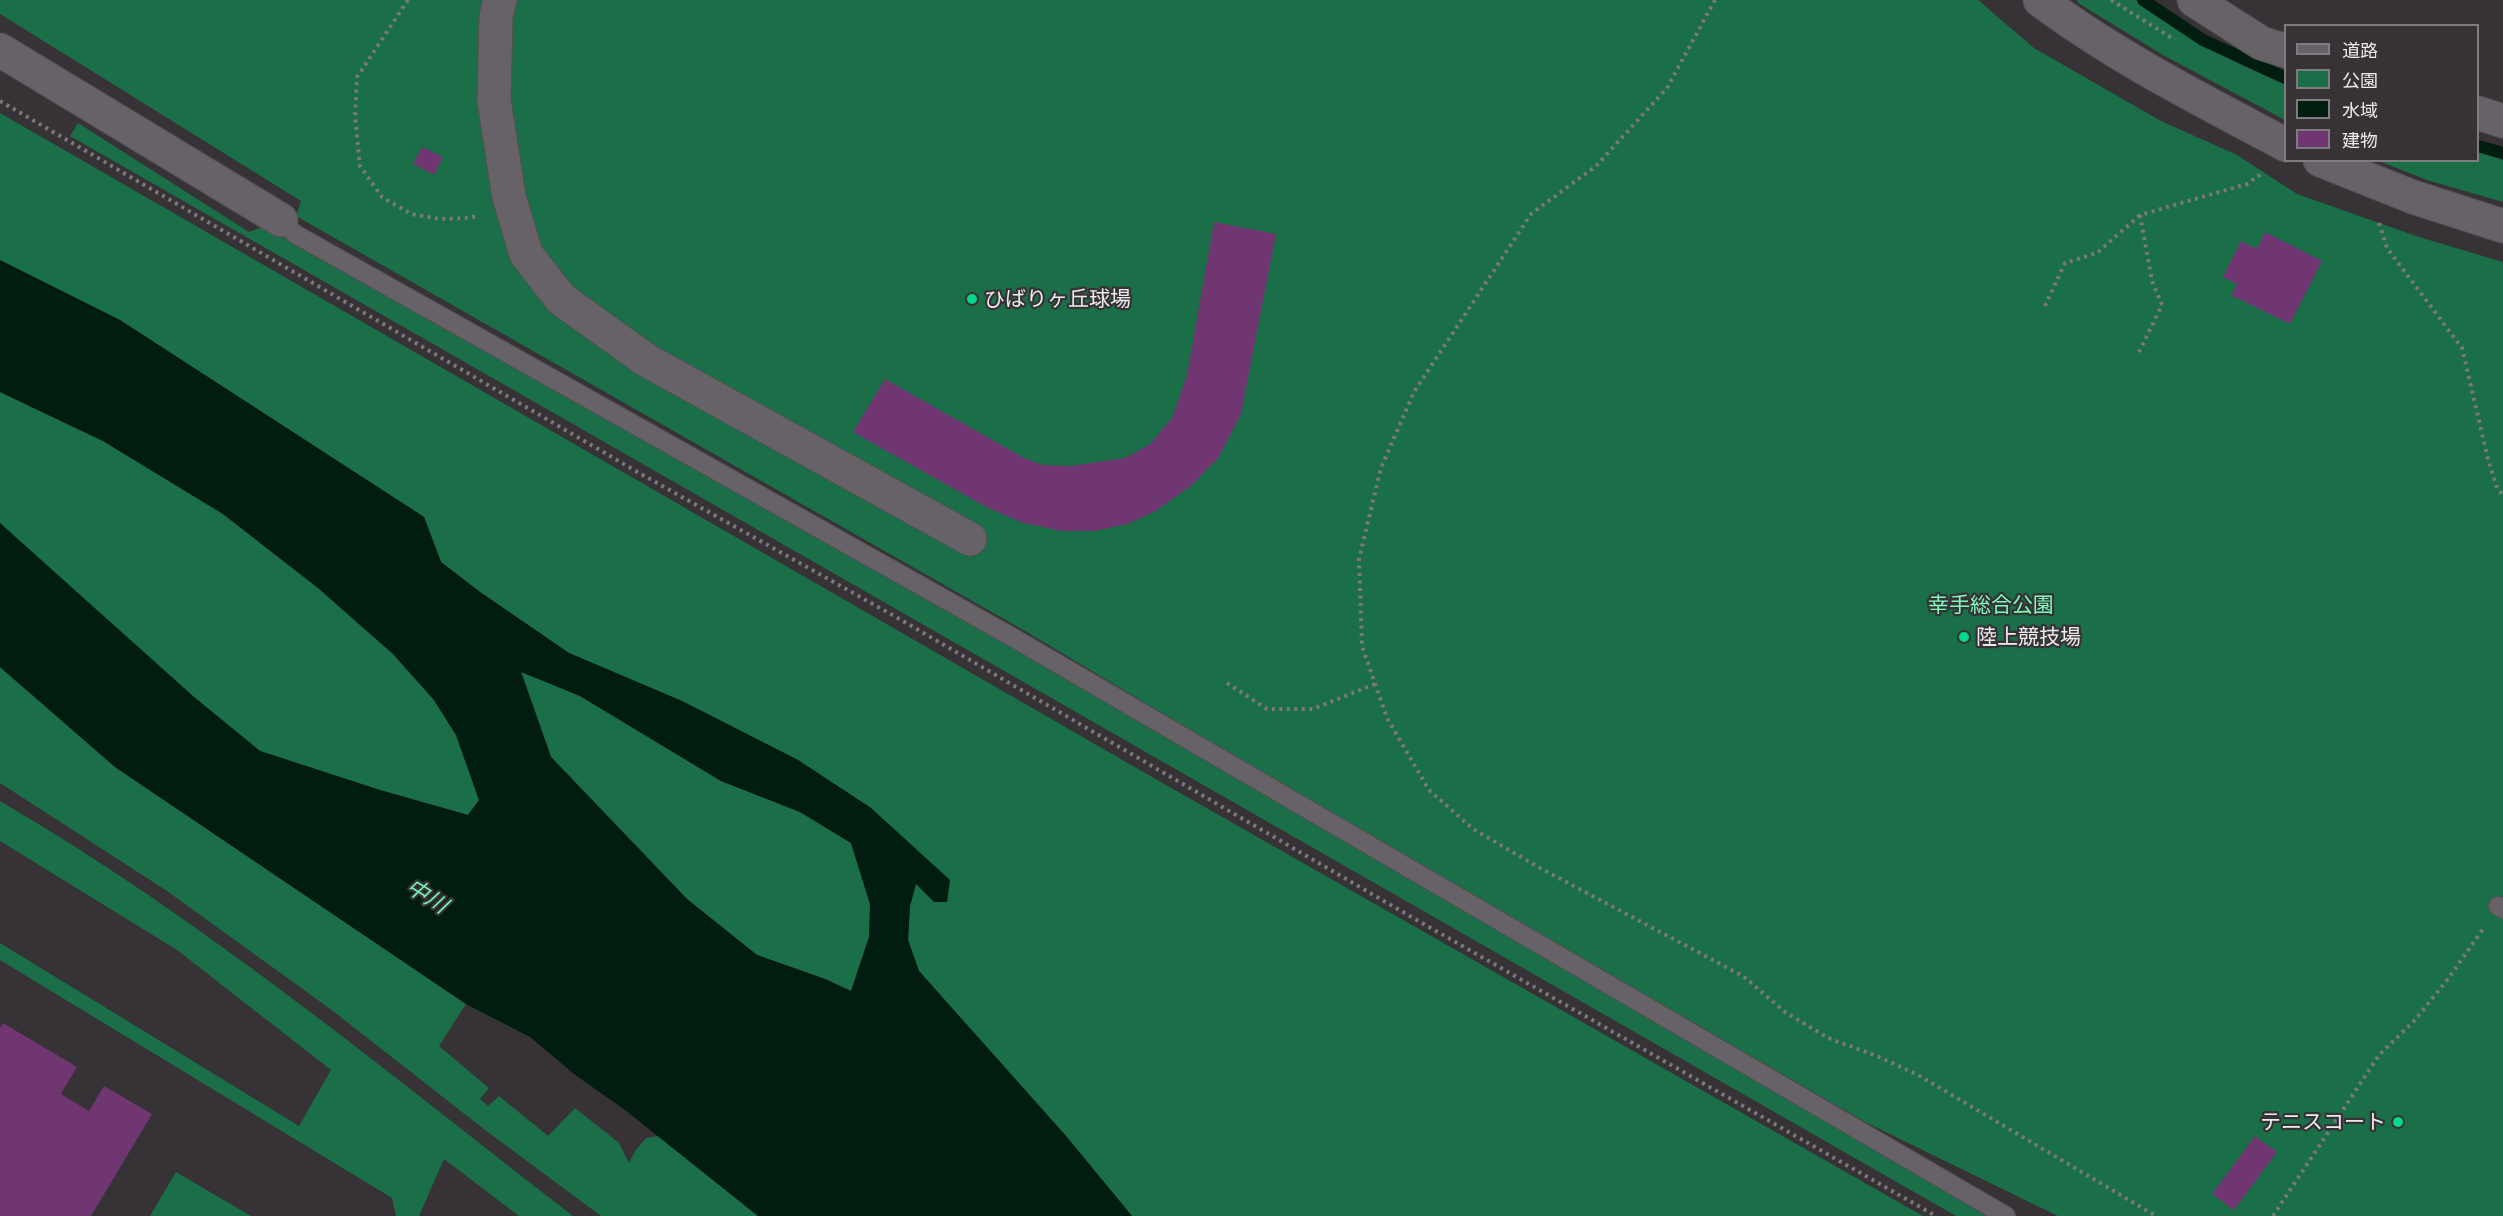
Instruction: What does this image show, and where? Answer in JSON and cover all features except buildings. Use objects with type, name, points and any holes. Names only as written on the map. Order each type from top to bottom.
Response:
[{"type":"street","points":[[500,0],[496,17],[494,100],[512,205],[526,254],[561,299],[646,360],[970,539]]},
{"type":"street","points":[[2040,0],[2069,22],[2134,63],[2284,145]]},
{"type":"street","points":[[2194,0],[2261,43],[2284,50]]},
{"type":"street","points":[[0,50],[281,220]]},
{"type":"street","points":[[2479,113],[2503,122]]},
{"type":"street","points":[[2325,162],[2413,197],[2503,226]]},
{"type":"lane","points":[[281,220],[295,234],[1012,637],[2006,1216]]},
{"type":"path","points":[[408,0],[357,77],[355,116],[360,166],[382,197],[411,214],[440,219],[469,219],[512,205]]},
{"type":"path","points":[[1715,0],[1667,87],[1596,166],[1531,214],[1414,392],[1381,468],[1359,559],[1362,646],[1387,718],[1429,790],[1473,829],[1540,868],[1743,975],[1785,1012],[1828,1038],[1918,1075],[2156,1216]]},
{"type":"path","points":[[0,101],[611,456],[915,628],[1398,909],[1936,1216]]},
{"type":"path","points":[[2045,306],[2065,262],[2097,253],[2140,215],[2247,184],[2263,172]]},
{"type":"path","points":[[2139,352],[2162,305],[2152,281],[2140,215]]},
{"type":"path","points":[[2378,219],[2387,248],[2462,348],[2488,459],[2497,488],[2503,495]]},
{"type":"path","points":[[1227,683],[1267,709],[1313,709],[1375,684]]},
{"type":"path","points":[[2273,1216],[2379,1055],[2415,1020],[2501,908]]},
{"type":"green space","name":"幸手総合公園","points":[[0,0],[1978,0],[2034,48],[2161,121],[2237,155],[2297,194],[2419,237],[2503,262],[2503,1216],[2058,1216],[1865,1122],[1257,770],[1025,631],[296,216],[301,201],[0,14]]},
{"type":"green space","points":[[2077,0],[2136,0],[2155,15],[2233,61],[2284,85],[2284,119],[2163,55],[2078,3]]},
{"type":"green space","points":[[0,113],[1152,777],[1923,1216],[1132,1216],[1066,1136],[919,971],[908,940],[910,906],[916,883],[871,808],[798,760],[682,701],[569,653],[480,592],[441,562],[424,517],[120,320],[0,260]]},
{"type":"green space","points":[[78,123],[249,232],[265,226],[278,228],[863,561],[1988,1216],[1956,1216],[70,136]]},
{"type":"green space","points":[[2479,152],[2503,160],[2503,202],[2427,180],[2382,162],[2479,162]]},
{"type":"green space","points":[[0,392],[103,441],[223,514],[318,588],[393,654],[434,700],[456,735],[479,800],[468,815],[380,790],[260,751],[194,697],[16,539],[0,523]]},
{"type":"green space","points":[[0,667],[115,767],[466,1004],[439,1046],[489,1088],[480,1099],[488,1106],[499,1096],[548,1136],[575,1108],[619,1143],[629,1163],[646,1138],[658,1136],[758,1216],[601,1216],[485,1130],[333,1011],[167,891],[0,783]]},
{"type":"green space","points":[[521,671],[580,696],[721,781],[800,812],[851,843],[870,904],[869,937],[851,991],[825,979],[757,955],[687,899],[551,757]]},
{"type":"green space","points":[[0,801],[76,847],[222,947],[364,1053],[573,1216],[519,1216],[444,1159],[419,1216],[396,1216],[392,1198],[0,960],[0,943],[299,1126],[331,1070],[177,950],[0,841]]},
{"type":"green space","points":[[176,1172],[251,1216],[150,1216]]},
{"type":"water","name":"中川","points":[[0,260],[120,320],[424,517],[441,562],[480,592],[569,653],[682,701],[798,760],[871,808],[950,880],[947,902],[934,902],[916,884],[910,906],[908,940],[919,971],[1066,1136],[1132,1216],[758,1216],[625,1110],[574,1074],[530,1037],[466,1004],[115,767],[0,667],[0,523],[194,697],[260,751],[380,790],[468,815],[479,800],[456,735],[434,700],[393,654],[318,588],[223,514],[103,441],[0,392]],"holes":[[[521,672],[580,696],[721,781],[800,812],[851,843],[870,904],[869,937],[851,991],[825,979],[757,955],[687,899],[551,757]]]},
{"type":"waterway","points":[[2143,0],[2203,40],[2284,77]]},
{"type":"waterway","points":[[2479,146],[2503,153]]},
{"type":"place","name":"ひばりヶ丘球場","points":[[972,299]]},
{"type":"place","name":"陸上競技場","points":[[1964,637]]},
{"type":"place","name":"テニスコート","points":[[2398,1122]]}]
